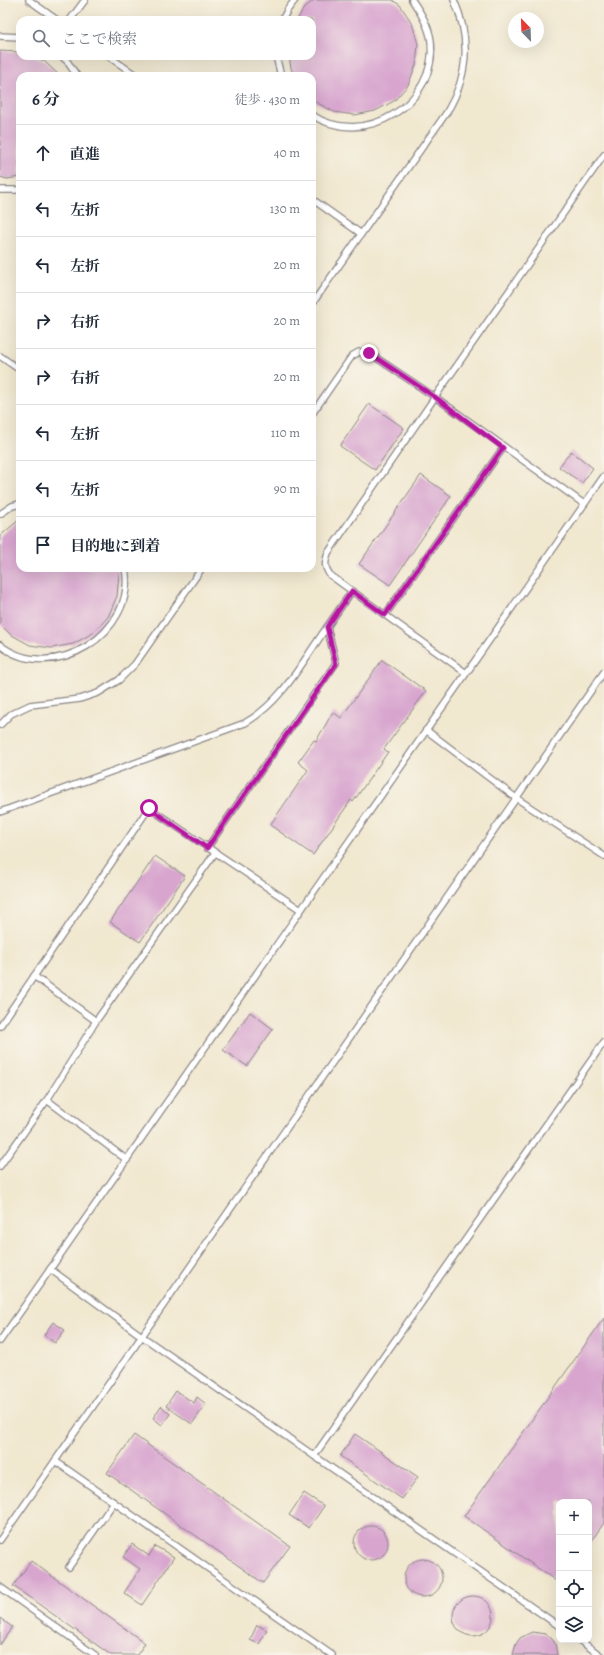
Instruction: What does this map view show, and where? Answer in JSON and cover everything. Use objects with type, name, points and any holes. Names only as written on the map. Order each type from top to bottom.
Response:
[{"type":"lane","points":[[28,0],[51,16]]},
{"type":"lane","points":[[73,16],[85,0]]},
{"type":"lane","points":[[284,16],[288,8],[295,0]]},
{"type":"lane","points":[[316,118],[340,126],[362,127],[383,121],[404,108],[420,89],[429,66],[431,42],[424,18],[412,0]]},
{"type":"lane","points":[[316,298],[360,233],[448,112],[457,95],[464,75],[466,54],[464,33],[454,0]]},
{"type":"lane","points":[[0,36],[16,37]]},
{"type":"lane","points":[[66,60],[74,72]]},
{"type":"lane","points":[[114,60],[131,72]]},
{"type":"lane","points":[[277,60],[280,72]]},
{"type":"lane","points":[[466,673],[330,575],[326,569],[325,562],[328,553],[604,155]]},
{"type":"lane","points":[[0,190],[16,190]]},
{"type":"lane","points":[[316,202],[360,233]]},
{"type":"lane","points":[[316,408],[352,356],[359,352],[369,353],[435,397],[503,448],[584,504]]},
{"type":"lane","points":[[0,356],[16,367]]},
{"type":"lane","points":[[385,615],[503,448]]},
{"type":"lane","points":[[0,1341],[604,476]]},
{"type":"lane","points":[[0,514],[16,505]]},
{"type":"lane","points":[[0,645],[5,649],[29,658],[54,659],[78,652],[99,639],[115,619],[124,596],[125,572]]},
{"type":"lane","points":[[0,725],[11,714],[30,705],[80,699],[98,693],[119,680],[135,664],[199,572]]},
{"type":"lane","points":[[0,812],[244,723],[257,716],[274,701],[352,591]]},
{"type":"lane","points":[[207,848],[336,664],[327,627]]},
{"type":"lane","points":[[0,1540],[143,1337],[604,672]]},
{"type":"lane","points":[[426,730],[516,798],[604,856]]},
{"type":"lane","points":[[0,1026],[149,808],[301,910]]},
{"type":"lane","points":[[0,1166],[47,1100],[96,1022],[215,853]]},
{"type":"lane","points":[[34,976],[96,1022]]},
{"type":"lane","points":[[314,1456],[604,1042]]},
{"type":"lane","points":[[47,1100],[127,1160]]},
{"type":"lane","points":[[50,1269],[143,1337],[556,1624]]},
{"type":"lane","points":[[55,1461],[332,1655]]},
{"type":"lane","points":[[68,1567],[114,1502]]},
{"type":"lane","points":[[0,1587],[95,1655]]},
{"type":"lane","points":[[582,1643],[600,1655]]},
{"type":"building","points":[[314,0],[392,0],[400,5],[412,23],[418,44],[416,65],[408,85],[394,101],[375,111],[355,115],[334,112],[316,102],[316,72],[292,72],[290,60],[316,60],[316,16],[299,16],[304,8]]},
{"type":"building","points":[[0,51],[16,52],[16,60],[42,60],[56,72],[16,72],[16,178],[7,179],[0,177]]},
{"type":"building","points":[[369,404],[404,428],[375,470],[340,446]]},
{"type":"building","points":[[571,451],[593,468],[582,483],[559,467]]},
{"type":"building","points":[[421,475],[451,496],[390,585],[359,564]]},
{"type":"building","points":[[16,522],[16,572],[118,572],[117,596],[108,617],[93,633],[73,644],[51,648],[30,645],[10,634],[0,624],[0,536]]},
{"type":"building","points":[[382,660],[426,691],[384,749],[388,752],[353,802],[351,800],[313,855],[270,825],[308,770],[298,762],[314,740],[316,741],[333,712],[341,718]]},
{"type":"building","points":[[155,856],[185,876],[140,942],[110,922]]},
{"type":"building","points":[[250,1012],[273,1029],[247,1066],[223,1050]]},
{"type":"building","points":[[604,1318],[604,1523],[592,1540],[592,1499],[556,1499],[556,1581],[464,1516]]},
{"type":"building","points":[[53,1322],[65,1330],[55,1343],[44,1335]]},
{"type":"building","points":[[176,1391],[194,1403],[197,1397],[206,1404],[192,1424],[166,1406]]},
{"type":"building","points":[[161,1406],[170,1414],[162,1425],[153,1418]]},
{"type":"building","points":[[355,1434],[418,1477],[402,1499],[340,1456]]},
{"type":"building","points":[[134,1435],[290,1546],[263,1583],[107,1473]]},
{"type":"building","points":[[304,1493],[324,1506],[309,1528],[289,1515]]},
{"type":"building","points":[[374,1526],[383,1531],[387,1536],[387,1550],[383,1555],[378,1559],[368,1560],[364,1559],[355,1550],[354,1540],[355,1536],[364,1527]]},
{"type":"building","points":[[132,1544],[149,1556],[155,1546],[174,1557],[142,1605],[124,1593],[140,1569],[123,1557]]},
{"type":"building","points":[[423,1559],[436,1565],[442,1578],[436,1591],[423,1597],[410,1591],[404,1578],[410,1565]]},
{"type":"building","points":[[31,1561],[145,1643],[137,1655],[111,1655],[13,1586]]},
{"type":"building","points":[[477,1596],[484,1599],[490,1605],[493,1616],[492,1624],[484,1633],[477,1636],[469,1636],[462,1633],[454,1624],[453,1612],[456,1605],[465,1597]]},
{"type":"building","points":[[0,1618],[12,1627],[0,1645]]},
{"type":"building","points":[[257,1625],[267,1630],[259,1644],[250,1640]]},
{"type":"building","points":[[532,1632],[546,1634],[551,1638],[555,1643],[557,1655],[513,1655],[516,1644],[520,1638]]},
{"type":"route","points":[[149,808],[207,848],[336,664],[327,627],[352,591],[385,615],[503,448],[435,397],[369,353]]}]
